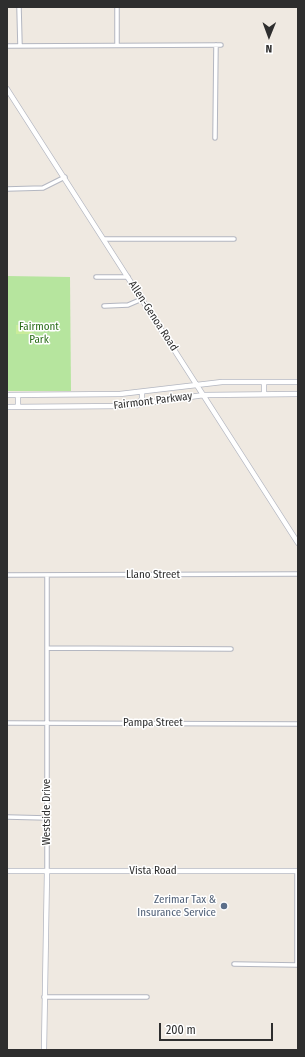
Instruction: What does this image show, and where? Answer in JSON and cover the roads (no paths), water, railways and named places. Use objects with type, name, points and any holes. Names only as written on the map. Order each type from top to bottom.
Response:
[{"type":"main road","name":"Allen-Genoa Road","points":[[7,89],[105,239],[298,543]]},
{"type":"main road","name":"Fairmont Parkway","points":[[7,395],[120,394],[222,382],[298,382]]},
{"type":"main road","points":[[264,382],[264,394]]},
{"type":"main road","points":[[137,405],[141,401],[142,392]]},
{"type":"main road","name":"Fairmont Parkway","points":[[7,407],[137,405],[204,395],[298,394]]},
{"type":"main road","points":[[18,395],[18,407]]},
{"type":"main road","name":"Vista Road","points":[[7,871],[298,871]]},
{"type":"main road","name":"Westside Drive","points":[[44,1050],[46,871]]},
{"type":"street","points":[[19,7],[20,46]]},
{"type":"street","points":[[117,7],[117,45]]},
{"type":"street","points":[[215,138],[216,45]]},
{"type":"street","points":[[7,46],[221,45]]},
{"type":"street","points":[[7,189],[43,188],[65,177]]},
{"type":"street","points":[[105,239],[234,239]]},
{"type":"street","points":[[96,278],[128,277]]},
{"type":"street","points":[[104,306],[128,305],[142,299]]},
{"type":"street","name":"Llano Street","points":[[7,575],[298,574]]},
{"type":"street","name":"Westside Drive","points":[[46,871],[47,575]]},
{"type":"street","points":[[47,648],[231,648]]},
{"type":"street","name":"Pampa Street","points":[[7,723],[298,724]]},
{"type":"street","points":[[7,817],[47,818]]},
{"type":"street","points":[[234,964],[297,965],[298,871]]},
{"type":"street","points":[[44,997],[147,996]]},
{"type":"place","name":"Zerimar Tax & Insurance Service","points":[[224,906]]},
{"type":"park label","name":"Fairmont Park","points":[[39,333]]}]
